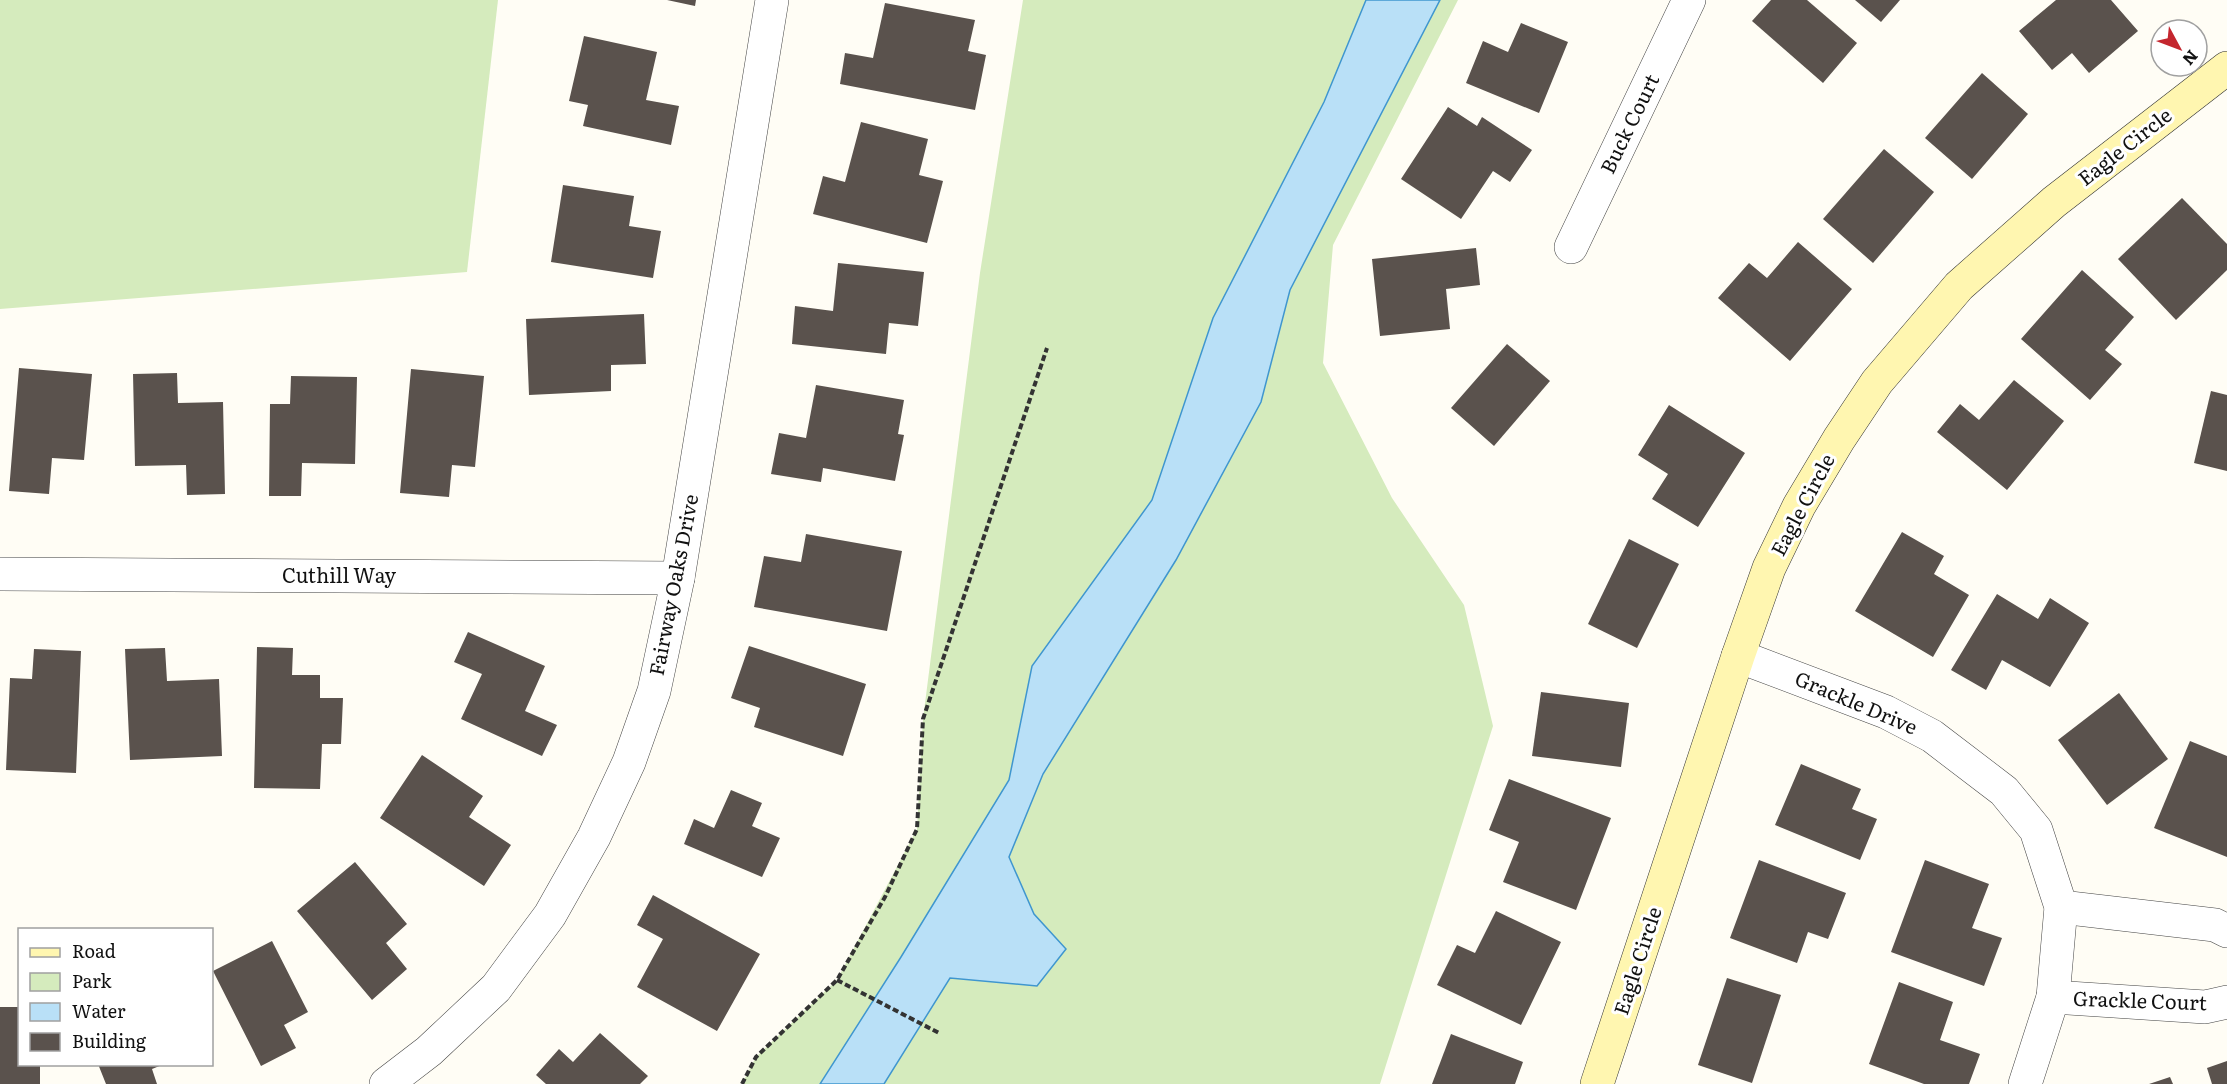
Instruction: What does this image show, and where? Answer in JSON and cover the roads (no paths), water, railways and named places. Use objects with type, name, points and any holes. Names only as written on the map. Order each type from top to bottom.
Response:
[{"type":"street","name":"Fairway Oaks Drive","points":[[386,1084],[429,1051],[496,988],[556,905],[594,837],[628,762],[654,691],[678,578],[772,0]]},
{"type":"street","name":"Buck Court","points":[[1571,248],[1689,0]]},
{"type":"street","name":"Eagle Circle","points":[[1597,1084],[1738,656],[1770,568],[1798,506],[1839,439],[1877,382],[1959,286],[2054,202],[2227,68]]},
{"type":"street","name":"Cuthill Way","points":[[0,574],[678,578]]},
{"type":"street","name":"Grackle Drive","points":[[1738,656],[1886,712],[1932,736],[2004,791],[2036,830],[2061,907],[2053,997],[2025,1084]]},
{"type":"street","points":[[2061,907],[2215,925],[2227,931]]},
{"type":"street","name":"Grackle Court","points":[[2053,997],[2205,1007],[2227,1002]]},
{"type":"water","points":[[1366,0],[1440,0],[1290,290],[1261,402],[1176,560],[1043,774],[1009,857],[1034,914],[1066,949],[1037,986],[950,978],[884,1084],[820,1084],[1009,780],[1032,666],[1152,500],[1213,318],[1324,102]]}]
